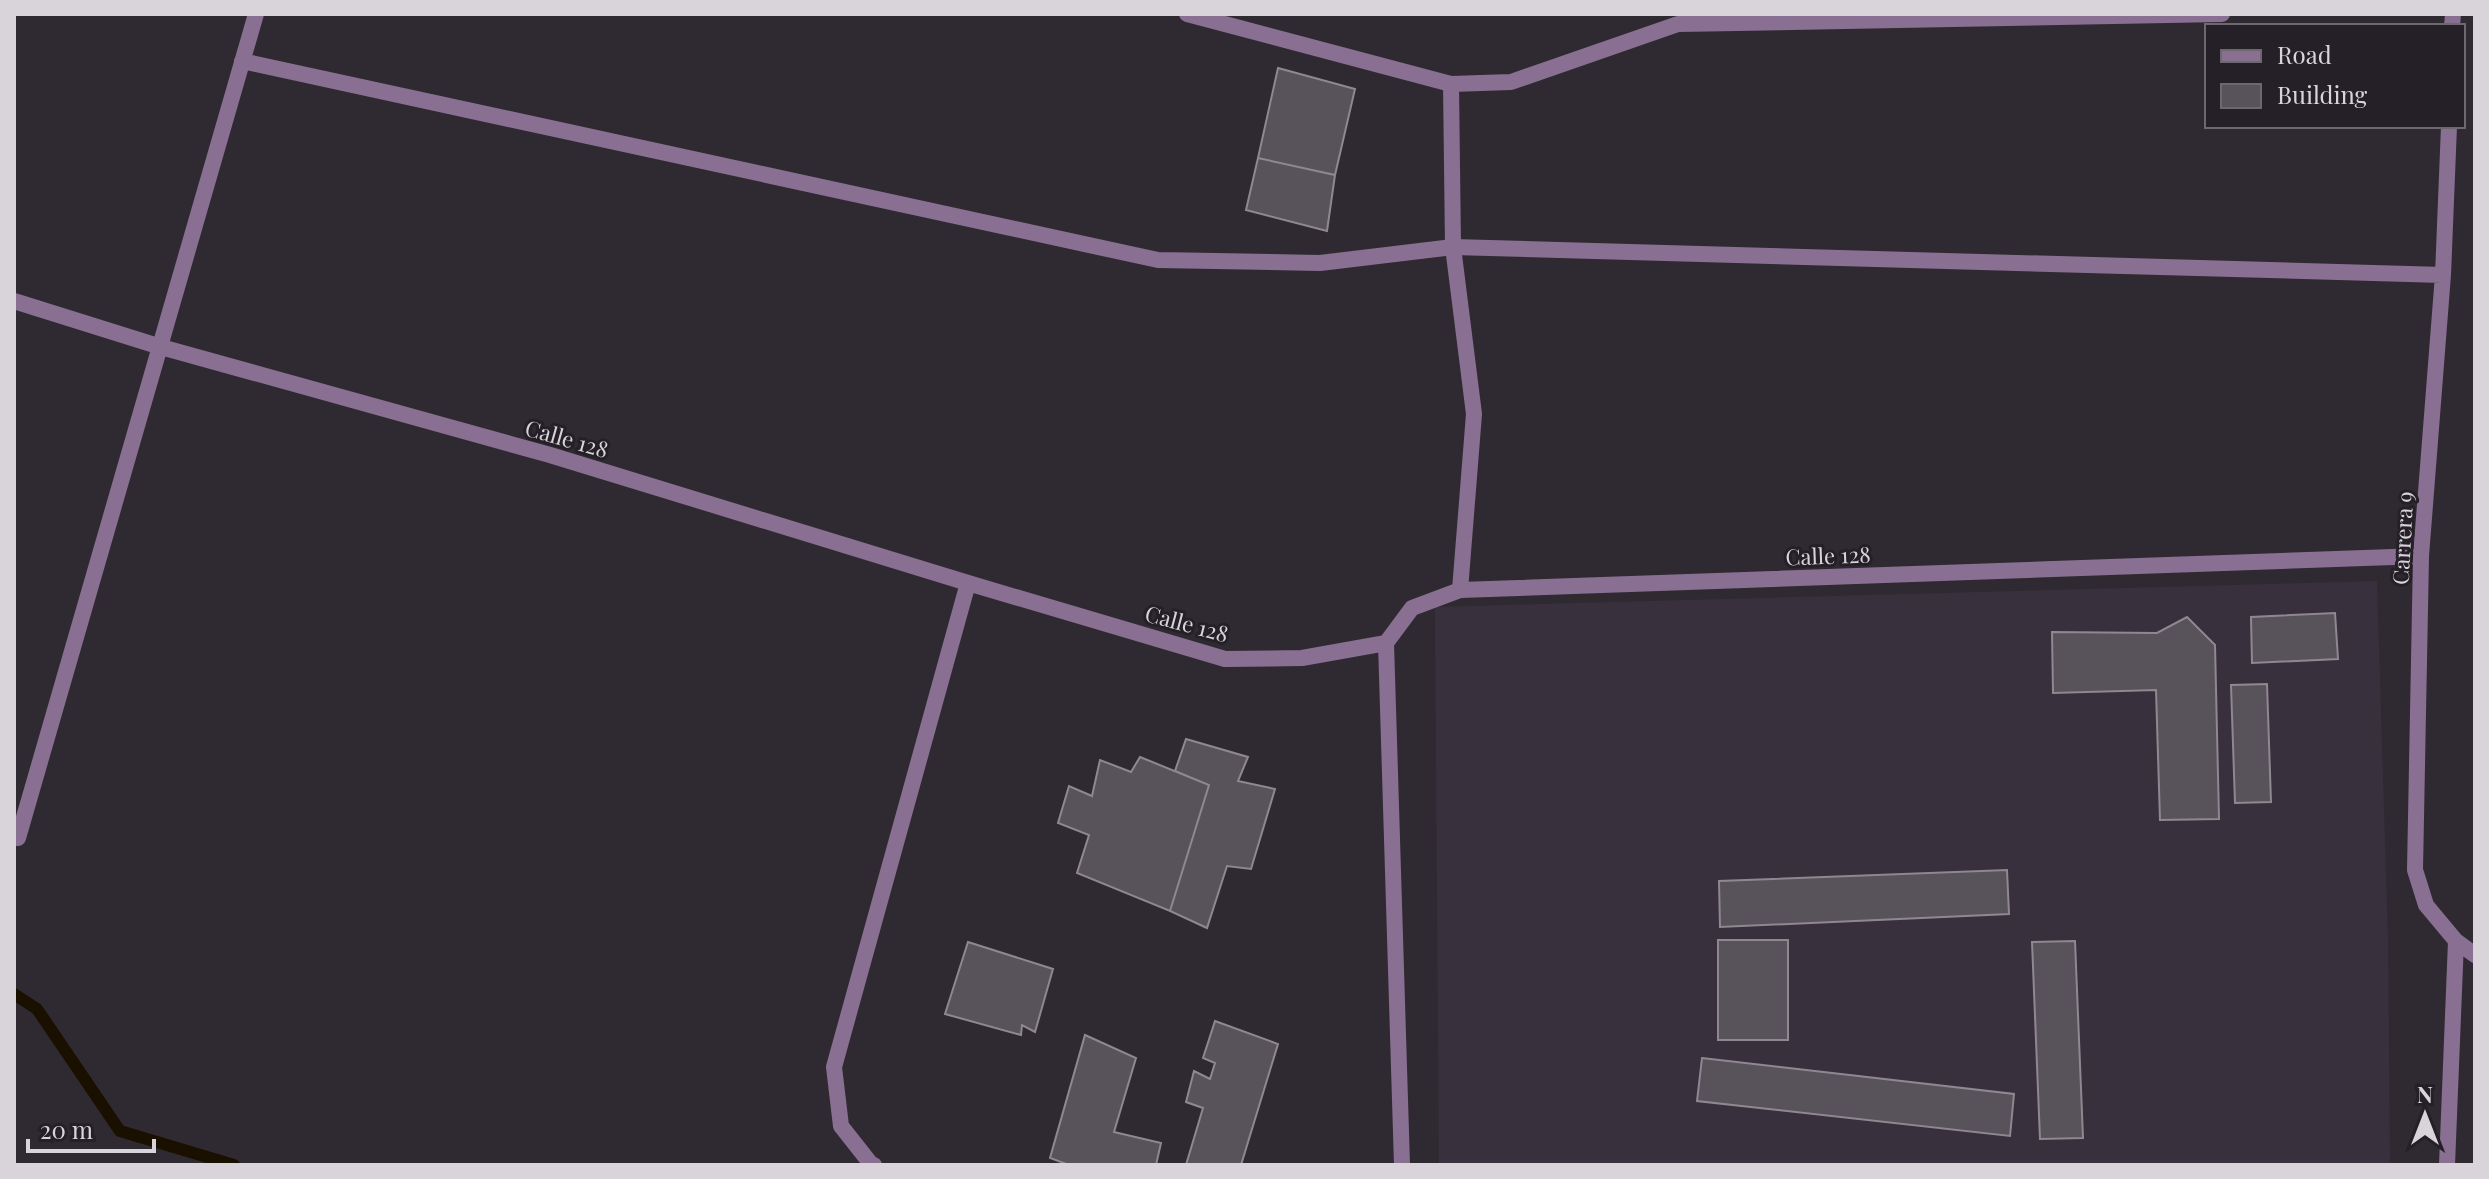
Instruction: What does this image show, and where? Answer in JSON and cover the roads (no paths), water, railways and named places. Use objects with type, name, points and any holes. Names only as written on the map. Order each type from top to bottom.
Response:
[{"type":"street","points":[[18,838],[256,14]]},
{"type":"street","points":[[1187,14],[1212,18],[1451,84],[1511,82],[1678,24],[2222,14]]},
{"type":"street","points":[[242,61],[1158,260],[1320,263],[1453,247],[2443,275]]},
{"type":"street","points":[[1451,84],[1453,247],[1474,414],[1460,590]]},
{"type":"street","name":"Carrera 9","points":[[2449,128],[2443,275],[2421,556],[2415,870],[2426,905],[2456,941],[2475,955]]},
{"type":"street","name":"Calle 128","points":[[14,301],[161,347],[550,455],[1225,659],[1302,658],[1386,643],[1412,608],[1460,590],[2421,556]]},
{"type":"street","points":[[874,1165],[841,1126],[834,1067],[968,583]]},
{"type":"street","points":[[1386,643],[1402,1165]]},
{"type":"street","points":[[2447,1165],[2456,941]]},
{"type":"waterway","points":[[14,994],[37,1009],[120,1131],[234,1165]]}]
